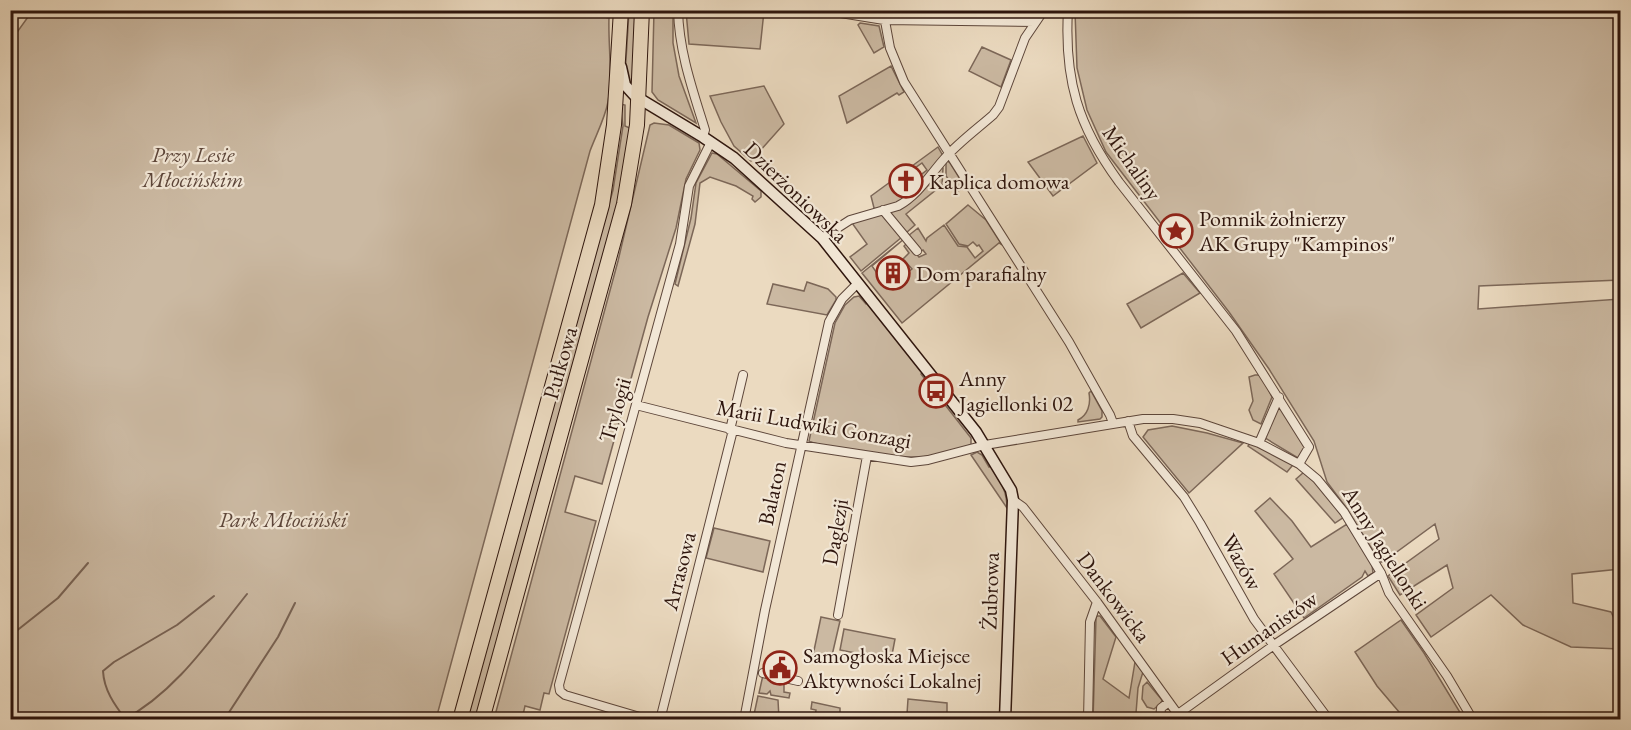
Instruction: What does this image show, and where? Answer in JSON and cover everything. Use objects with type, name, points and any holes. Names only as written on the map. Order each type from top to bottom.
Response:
[{"type":"highway","name":"Pułkowa","points":[[460,720],[599,218],[612,140],[621,10]]},
{"type":"highway","name":"Pułkowa","points":[[482,720],[618,231],[631,170],[639,99],[642,10]]},
{"type":"street","points":[[678,10],[678,33],[707,139]]},
{"type":"street","points":[[822,10],[884,20],[942,15],[1035,22]]},
{"type":"street","points":[[883,10],[890,48],[904,82],[1069,342],[1113,423]]},
{"type":"street","points":[[822,238],[850,220],[899,205],[908,199],[950,153],[999,107],[1018,55],[1044,10]]},
{"type":"street","name":"Michaliny","points":[[1068,10],[1066,42],[1069,72],[1081,117],[1097,150],[1119,182],[1221,311],[1278,397],[1309,447],[1299,464]]},
{"type":"street","name":"Dzierżoniowska","points":[[618,55],[625,85],[639,99],[707,139],[760,180],[822,238],[985,445],[1011,490],[1013,500]]},
{"type":"street","name":"Trylogii","points":[[650,720],[565,695],[560,691],[559,685],[680,244],[689,186],[707,139]]},
{"type":"street","points":[[882,210],[916,251]]},
{"type":"street","name":"Balaton","points":[[744,720],[765,610],[829,322],[842,299],[858,283]]},
{"type":"street","name":"Arrasowa","points":[[660,720],[732,430],[743,375]]},
{"type":"street","points":[[1259,443],[1278,397]]},
{"type":"street","name":"Marii Ludwiki Gonzagi","points":[[636,405],[732,430],[802,445],[917,462],[985,445]]},
{"type":"street","name":"Anny Jagiellonki","points":[[985,445],[1143,418],[1173,419],[1200,423],[1259,443],[1299,464],[1317,479],[1344,512],[1381,573],[1389,593],[1447,676],[1473,720]]},
{"type":"street","name":"Wazów","points":[[1128,421],[1136,441],[1184,497],[1246,606],[1329,720]]},
{"type":"street","name":"Daglezji","points":[[838,615],[867,456]]},
{"type":"street","name":"Dankowicka","points":[[1013,500],[1023,507],[1097,602],[1180,717]]},
{"type":"street","name":"Żubrowa","points":[[1005,720],[1013,500]]},
{"type":"street","name":"Humanistów","points":[[1180,717],[1274,645],[1381,573]]},
{"type":"street","points":[[1088,720],[1090,622],[1097,602]]},
{"type":"street","points":[[763,673],[798,681]]},
{"type":"street","points":[[1160,720],[1161,708],[1169,702]]},
{"type":"green space","name":"Park Młociński","points":[[33,10],[570,10],[609,18],[610,81],[607,108],[590,151],[436,719],[11,719],[10,42]]},
{"type":"green space","points":[[629,11],[637,11],[632,87],[625,76]]},
{"type":"green space","points":[[654,11],[673,11],[673,43],[679,76],[696,123],[658,100],[652,92]]},
{"type":"green space","points":[[686,11],[764,11],[760,49],[689,44]]},
{"type":"green space","points":[[1075,11],[1620,11],[1620,280],[1479,286],[1478,309],[1620,299],[1620,569],[1572,574],[1573,603],[1611,612],[1620,631],[1620,649],[1571,647],[1523,625],[1491,595],[1431,637],[1416,615],[1453,588],[1447,565],[1400,595],[1388,576],[1439,539],[1435,524],[1380,562],[1327,482],[1314,441],[1269,369],[1229,312],[1106,152],[1087,110],[1077,68]]},
{"type":"green space","points":[[860,23],[879,26],[884,47],[874,53],[858,25]]},
{"type":"green space","points":[[982,47],[1011,60],[1001,87],[969,71]]},
{"type":"green space","points":[[891,66],[904,92],[899,95],[897,93],[847,123],[839,96]]},
{"type":"green space","points":[[764,86],[784,124],[751,161],[734,146],[710,96]]},
{"type":"green space","points":[[620,104],[625,105],[625,126],[632,129],[625,180],[477,719],[465,720],[613,190],[623,126]]},
{"type":"green space","points":[[654,123],[669,125],[699,143],[700,150],[686,179],[676,228],[648,317],[602,484],[575,476],[565,512],[596,521],[549,694],[544,693],[540,710],[525,706],[522,719],[494,719],[618,261],[650,125]]},
{"type":"green space","points":[[1083,136],[1097,163],[1053,196],[1028,162]]},
{"type":"green space","points":[[938,147],[943,156],[919,187],[914,180],[927,170],[922,163],[898,180],[904,189],[911,184],[916,190],[900,202],[874,208],[871,196]]},
{"type":"green space","points":[[712,153],[717,154],[761,191],[761,197],[755,202],[752,199],[753,196],[736,186],[710,177],[700,183],[695,224],[678,286],[675,284],[691,218],[696,183]]},
{"type":"green space","points":[[946,160],[965,187],[958,191],[946,176]]},
{"type":"green space","points":[[941,166],[943,168],[942,185],[906,214],[915,225],[906,233],[888,211],[900,207]]},
{"type":"green space","points":[[968,205],[986,220],[1002,245],[999,243],[902,323],[862,273],[904,239],[872,266],[887,288],[898,283],[897,281],[912,269],[903,259],[909,253],[904,246],[907,243],[919,257],[926,254],[908,236],[918,228],[926,241],[944,225],[958,246],[967,247],[975,258],[983,251],[979,245],[973,242],[968,246],[959,244],[946,224]]},
{"type":"green space","points":[[881,214],[902,237],[861,271],[850,257],[867,244],[852,223]]},
{"type":"green space","points":[[1183,273],[1200,293],[1141,328],[1127,304]]},
{"type":"green space","points":[[807,282],[828,289],[836,297],[827,315],[767,304],[773,284],[804,291]]},
{"type":"green space","points":[[859,296],[866,304],[868,302],[923,372],[921,374],[971,438],[971,445],[933,456],[911,457],[847,450],[809,441],[835,323],[845,305],[854,297]]},
{"type":"green space","points":[[1261,375],[1272,397],[1261,424],[1253,420],[1249,410],[1253,401],[1249,377]]},
{"type":"green space","points":[[1091,391],[1102,411],[1102,417],[1078,422],[1088,409]]},
{"type":"green space","points":[[1280,405],[1305,445],[1305,450],[1298,458],[1265,438],[1267,429]]},
{"type":"green space","points":[[1172,426],[1243,443],[1189,493],[1143,437],[1148,430]]},
{"type":"green space","points":[[1250,443],[1292,463],[1292,466],[1287,472],[1248,446]]},
{"type":"green space","points":[[977,452],[982,455],[989,467],[992,466],[998,476],[1007,508],[971,455]]},
{"type":"green space","points":[[1304,472],[1344,517],[1335,523],[1296,479]]},
{"type":"green space","points":[[1270,498],[1292,521],[1311,547],[1347,524],[1372,565],[1373,573],[1368,576],[1365,571],[1362,577],[1304,618],[1274,574],[1293,559],[1255,511]]},
{"type":"green space","points":[[714,528],[770,541],[763,572],[706,558]]},
{"type":"green space","points":[[1097,616],[1100,616],[1116,637],[1103,679],[1129,698],[1135,662],[1143,672],[1138,688],[1136,713],[1141,719],[1093,720]]},
{"type":"green space","points":[[821,617],[840,621],[830,664],[812,660]]},
{"type":"green space","points":[[1401,620],[1464,719],[1405,719],[1377,686],[1355,652]]},
{"type":"green space","points":[[844,629],[895,639],[891,660],[840,650]]},
{"type":"green space","points":[[763,675],[782,680],[784,692],[790,693],[789,698],[771,695],[770,691],[767,694],[759,693]]},
{"type":"green space","points":[[1147,682],[1162,700],[1154,709],[1147,707],[1142,699],[1143,686]]},
{"type":"green space","points":[[758,696],[778,700],[779,719],[753,719]]},
{"type":"green space","points":[[908,699],[947,703],[947,719],[906,719]]},
{"type":"green space","points":[[812,702],[840,708],[840,719],[815,716],[816,710],[811,709]]},
{"type":"waterway","points":[[10,636],[58,598],[88,563]]},
{"type":"waterway","points":[[123,720],[142,709],[176,680],[206,647],[247,594]]},
{"type":"waterway","points":[[126,720],[108,691],[103,671],[114,662],[177,625],[214,596]]},
{"type":"waterway","points":[[224,720],[278,637],[295,603]]},
{"type":"place","name":"Kaplica domowa","points":[[906,181]]},
{"type":"place","name":"Pomnik żołnierzy AK Grupy \"Kampinos\"","points":[[1176,231]]},
{"type":"place","name":"Dom parafialny","points":[[893,273]]},
{"type":"place","name":"Anny Jagiellonki 02","points":[[936,391]]},
{"type":"place","name":"Samogłoska Miejsce Aktywności Lokalnej","points":[[780,668]]},
{"type":"park label","name":"Przy Lesie Młocińskim","points":[[193,166]]}]
